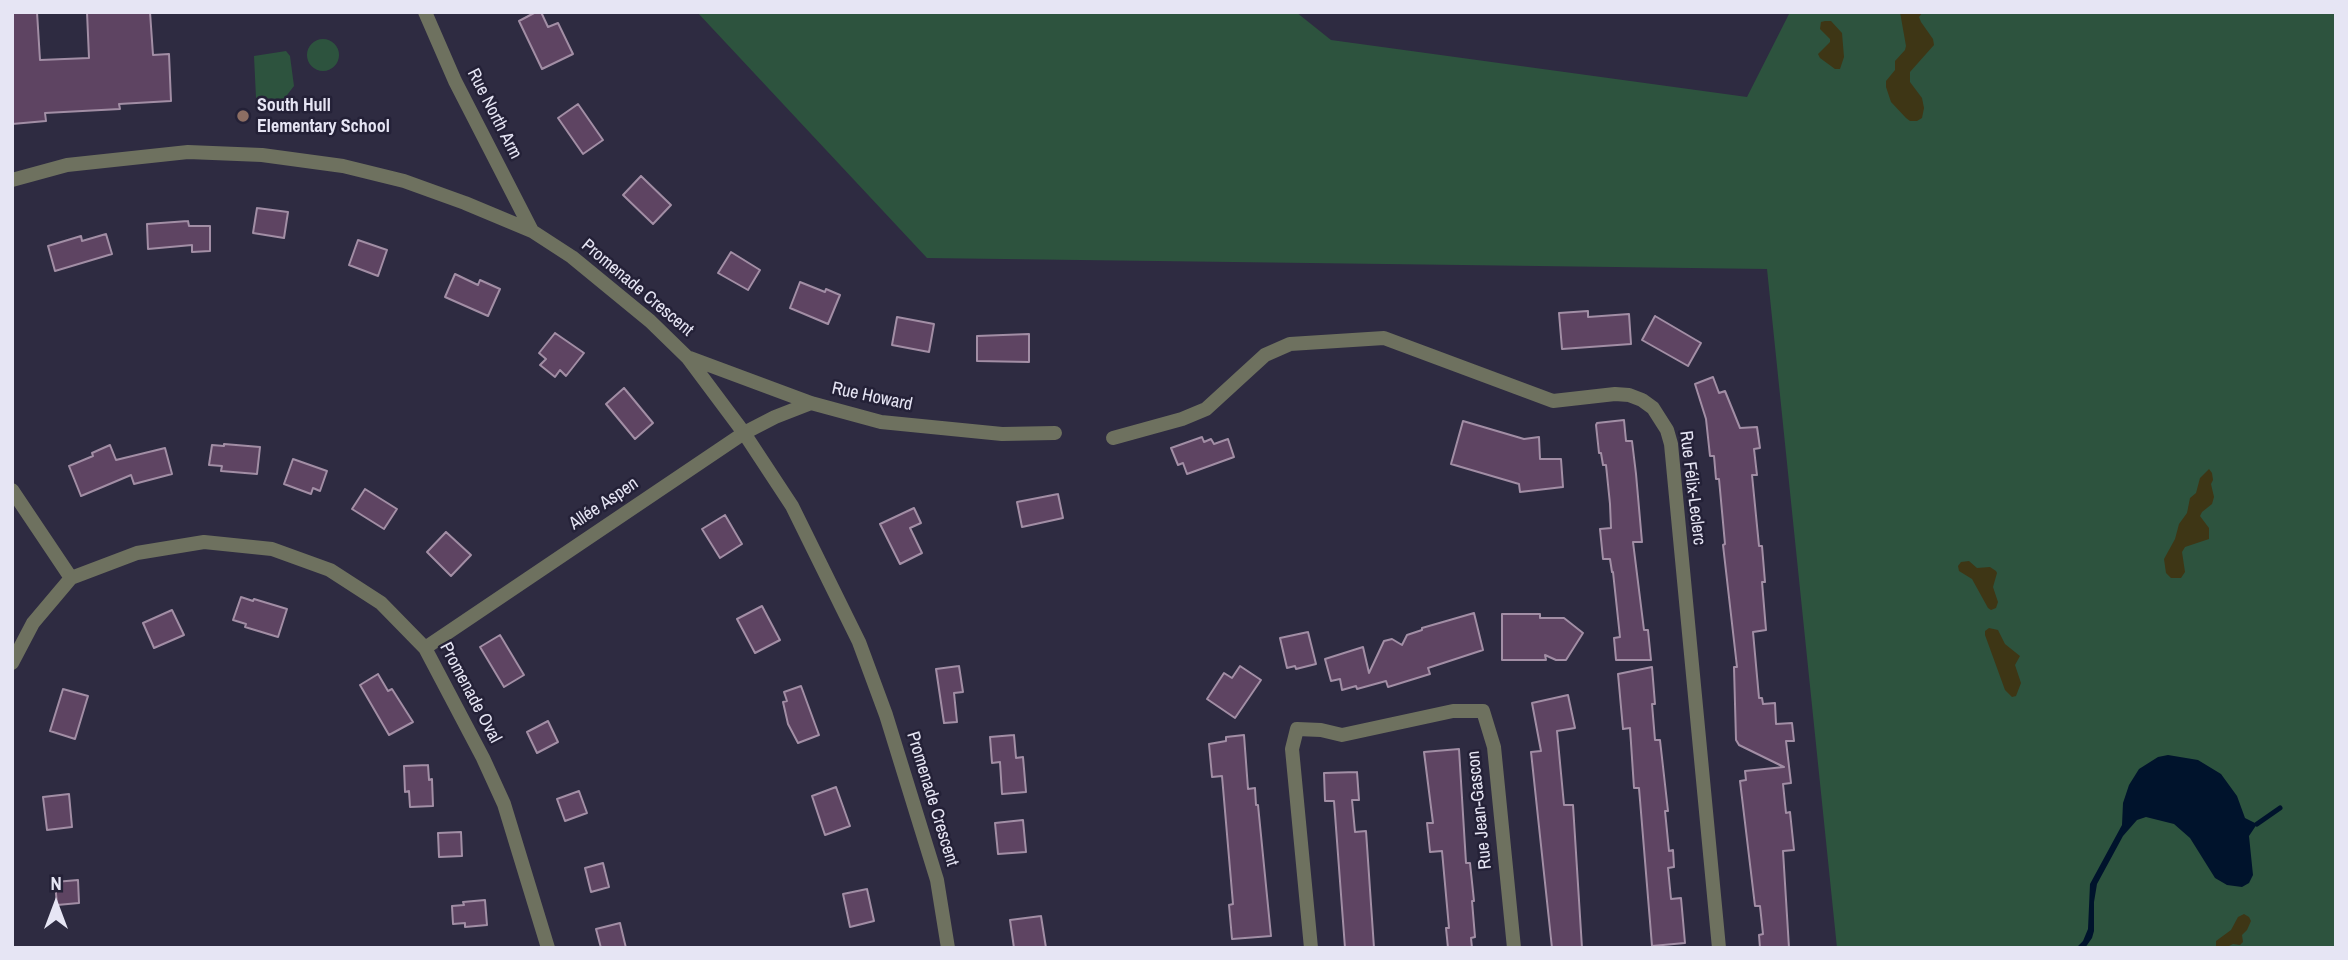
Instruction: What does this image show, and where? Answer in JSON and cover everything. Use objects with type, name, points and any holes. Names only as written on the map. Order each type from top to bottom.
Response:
[{"type":"street","name":"Rue North Arm","points":[[425,12],[455,81],[532,231]]},
{"type":"street","name":"Promenade Crescent","points":[[12,180],[67,165],[188,152],[262,155],[343,166],[404,181],[465,203],[532,231],[572,257],[650,321],[688,358],[744,433],[792,506],[859,642],[886,715],[937,880],[948,948]]},
{"type":"street","name":"Rue Félix-Leclerc","points":[[1113,438],[1182,419],[1206,409],[1265,355],[1290,344],[1384,338],[1553,401],[1629,395],[1653,408],[1667,430],[1671,444],[1719,948]]},
{"type":"street","name":"Rue Howard","points":[[688,358],[811,403],[881,422],[1002,434],[1055,433]]},
{"type":"street","name":"Allée Aspen","points":[[425,648],[744,433],[811,403]]},
{"type":"street","points":[[12,490],[71,578]]},
{"type":"street","name":"Promenade Oval","points":[[12,663],[33,623],[71,578],[137,552],[204,542],[272,549],[330,570],[381,603],[425,648],[504,804],[548,948]]},
{"type":"street","name":"Rue Jean-Gascon","points":[[1311,948],[1292,750],[1297,729],[1321,730],[1342,736],[1453,712],[1483,712],[1494,747],[1514,948]]},
{"type":"green space","points":[[697,12],[1296,12],[1331,40],[1747,97],[1790,12],[2336,12],[2336,948],[1837,948],[1767,269],[927,258]]},
{"type":"green space","points":[[323,39],[334,44],[339,55],[334,66],[323,71],[312,66],[307,55],[312,44]]},
{"type":"green space","points":[[286,51],[290,56],[294,86],[284,99],[256,98],[254,56]]},
{"type":"sand","points":[[1900,12],[1923,12],[1919,17],[1934,45],[1910,72],[1910,82],[1922,98],[1924,108],[1922,118],[1917,121],[1910,121],[1891,102],[1886,87],[1886,81],[1895,70],[1895,61],[1906,46]]},
{"type":"sand","points":[[1831,21],[1842,33],[1844,57],[1840,69],[1835,69],[1818,54],[1830,42],[1820,29],[1821,22]]},
{"type":"sand","points":[[2209,469],[2212,473],[2214,497],[2212,504],[2200,516],[2209,528],[2209,539],[2185,547],[2182,552],[2185,572],[2181,578],[2171,578],[2166,573],[2164,559],[2175,539],[2179,524],[2187,513],[2190,498],[2196,493],[2200,478]]},
{"type":"sand","points":[[1969,561],[1977,568],[1990,567],[1996,571],[1993,587],[1998,602],[1996,608],[1988,608],[1972,579],[1959,571],[1961,562]]},
{"type":"sand","points":[[1989,628],[1998,630],[2005,644],[2020,656],[2015,665],[2021,683],[2016,696],[2012,697],[2005,690],[1985,635]]},
{"type":"sand","points":[[2244,914],[2251,921],[2242,935],[2243,942],[2240,945],[2216,948],[2216,941],[2231,930],[2238,917]]},
{"type":"water","points":[[2168,755],[2198,760],[2221,774],[2237,796],[2245,818],[2257,824],[2249,836],[2253,875],[2249,883],[2242,887],[2227,885],[2215,878],[2190,838],[2174,824],[2146,817],[2137,820],[2123,836],[2097,884],[2092,938],[2085,948],[2076,948],[2083,941],[2088,929],[2090,884],[2122,825],[2123,803],[2129,785],[2139,769],[2158,757]]},
{"type":"building","points":[[12,12],[37,12],[40,60],[89,58],[87,12],[150,12],[153,55],[169,54],[171,101],[119,104],[120,109],[45,113],[46,121],[12,124]]},
{"type":"building","points":[[541,12],[548,27],[558,23],[573,54],[542,69],[519,21]]},
{"type":"building","points":[[578,104],[603,140],[583,154],[558,118]]},
{"type":"building","points":[[641,176],[671,205],[653,224],[623,195]]},
{"type":"building","points":[[257,208],[288,212],[284,238],[253,233]]},
{"type":"building","points":[[188,221],[189,226],[210,226],[210,251],[192,252],[192,245],[148,249],[147,224]]},
{"type":"building","points":[[106,234],[112,254],[55,271],[48,246],[81,236],[82,241]]},
{"type":"building","points":[[358,240],[387,250],[378,276],[349,265]]},
{"type":"building","points":[[731,252],[760,270],[748,290],[718,273]]},
{"type":"building","points":[[455,274],[478,285],[480,280],[500,289],[488,316],[445,297]]},
{"type":"building","points":[[800,282],[840,295],[828,324],[790,308]]},
{"type":"building","points":[[1588,311],[1588,317],[1629,314],[1631,344],[1562,349],[1559,313]]},
{"type":"building","points":[[1655,316],[1701,343],[1688,366],[1642,340]]},
{"type":"building","points":[[897,317],[934,324],[929,352],[892,345]]},
{"type":"building","points":[[555,333],[584,353],[566,376],[560,370],[555,377],[540,365],[546,359],[539,353]]},
{"type":"building","points":[[1029,334],[1029,362],[977,361],[977,336]]},
{"type":"building","points":[[1713,377],[1719,393],[1725,391],[1740,428],[1757,427],[1760,448],[1754,449],[1757,475],[1752,475],[1759,546],[1762,546],[1766,630],[1753,632],[1759,698],[1762,698],[1763,704],[1775,703],[1776,724],[1792,723],[1794,741],[1786,741],[1791,783],[1783,784],[1786,813],[1790,812],[1794,850],[1783,851],[1789,948],[1760,948],[1759,935],[1763,934],[1760,906],[1755,906],[1740,781],[1746,780],[1745,771],[1784,767],[1739,745],[1736,740],[1734,667],[1737,667],[1723,545],[1719,479],[1716,479],[1714,456],[1710,456],[1706,419],[1695,384]]},
{"type":"building","points":[[624,388],[653,423],[635,439],[606,404]]},
{"type":"building","points":[[1624,420],[1626,441],[1632,441],[1636,474],[1642,542],[1633,542],[1644,630],[1648,630],[1651,660],[1616,660],[1614,638],[1620,637],[1613,572],[1610,559],[1603,559],[1600,529],[1611,528],[1610,504],[1606,465],[1603,465],[1599,453],[1596,425]]},
{"type":"building","points":[[1463,421],[1524,439],[1539,437],[1540,459],[1561,459],[1563,487],[1520,492],[1519,484],[1451,464]]},
{"type":"building","points":[[1202,437],[1204,442],[1211,439],[1214,444],[1228,439],[1234,457],[1187,474],[1183,463],[1178,465],[1171,448]]},
{"type":"building","points":[[110,445],[116,460],[165,448],[172,474],[134,484],[131,475],[81,496],[69,466]]},
{"type":"building","points":[[212,445],[260,447],[257,474],[221,471],[222,466],[209,465]]},
{"type":"building","points":[[293,459],[327,471],[320,491],[313,488],[311,494],[284,484]]},
{"type":"building","points":[[365,489],[397,509],[384,529],[352,509]]},
{"type":"building","points":[[1058,494],[1063,518],[1022,527],[1017,502]]},
{"type":"building","points":[[914,508],[921,523],[910,528],[922,553],[900,564],[880,524]]},
{"type":"building","points":[[725,515],[742,544],[720,558],[702,529]]},
{"type":"building","points":[[446,532],[471,555],[451,576],[427,552]]},
{"type":"building","points":[[241,597],[287,609],[278,637],[245,627],[246,624],[233,620]]},
{"type":"building","points":[[762,606],[780,640],[755,653],[737,619]]},
{"type":"building","points":[[172,610],[184,635],[154,648],[143,623]]},
{"type":"building","points":[[1474,613],[1483,650],[1428,668],[1430,674],[1388,687],[1386,681],[1342,690],[1340,679],[1331,681],[1325,659],[1363,647],[1369,673],[1384,641],[1392,639],[1402,645],[1407,635],[1422,628]]},
{"type":"building","points":[[1502,614],[1540,614],[1540,618],[1564,618],[1583,633],[1566,660],[1556,660],[1545,655],[1546,660],[1502,660]]},
{"type":"building","points":[[1308,632],[1316,664],[1296,669],[1295,666],[1287,668],[1280,638]]},
{"type":"building","points":[[500,635],[524,675],[504,687],[480,647]]},
{"type":"building","points":[[959,666],[963,692],[954,693],[957,722],[944,723],[936,669]]},
{"type":"building","points":[[1240,666],[1261,680],[1235,718],[1207,699],[1224,673],[1232,678]]},
{"type":"building","points":[[1652,667],[1655,740],[1660,740],[1668,811],[1665,811],[1669,851],[1673,850],[1674,867],[1668,868],[1671,899],[1681,898],[1685,943],[1652,946],[1639,788],[1634,788],[1630,728],[1623,729],[1618,674]]},
{"type":"building","points":[[378,674],[388,691],[392,689],[413,722],[389,735],[360,685]]},
{"type":"building","points":[[801,686],[819,735],[798,743],[788,724],[783,702],[787,701],[784,692]]},
{"type":"building","points":[[63,689],[88,696],[75,739],[50,731]]},
{"type":"building","points":[[1568,695],[1575,728],[1557,731],[1564,805],[1573,805],[1582,948],[1552,948],[1531,752],[1541,751],[1532,703]]},
{"type":"building","points":[[548,721],[558,742],[537,753],[527,732]]},
{"type":"building","points":[[1014,735],[1016,758],[1023,757],[1026,792],[1002,794],[1000,762],[992,763],[990,737]]},
{"type":"building","points":[[1244,735],[1248,789],[1255,788],[1258,805],[1271,936],[1232,939],[1229,905],[1233,904],[1222,776],[1212,777],[1209,744],[1226,741],[1226,737]]},
{"type":"building","points":[[1459,749],[1466,863],[1470,863],[1474,901],[1475,937],[1471,938],[1472,948],[1448,948],[1446,928],[1449,928],[1442,851],[1430,852],[1427,823],[1433,823],[1424,752]]},
{"type":"building","points":[[428,765],[429,780],[432,779],[433,806],[410,807],[409,791],[405,792],[404,766]]},
{"type":"building","points":[[1357,772],[1359,800],[1352,800],[1355,832],[1366,831],[1374,948],[1345,948],[1334,801],[1325,801],[1324,773]]},
{"type":"building","points":[[836,787],[850,826],[825,835],[812,796]]},
{"type":"building","points":[[579,791],[587,813],[565,821],[557,799]]},
{"type":"building","points":[[69,794],[72,827],[47,830],[43,797]]},
{"type":"building","points":[[1023,820],[1026,852],[998,854],[995,823]]},
{"type":"building","points":[[461,832],[462,856],[439,857],[438,833]]},
{"type":"building","points":[[603,863],[609,887],[591,892],[585,868]]},
{"type":"building","points":[[78,880],[79,903],[57,905],[55,882]]},
{"type":"building","points":[[867,889],[874,921],[850,927],[843,894]]},
{"type":"building","points":[[485,900],[487,925],[465,927],[465,923],[453,924],[452,906]]},
{"type":"building","points":[[1041,916],[1046,948],[1014,948],[1010,920]]},
{"type":"building","points":[[620,923],[626,948],[601,948],[596,929]]},
{"type":"waterway","points":[[2257,824],[2280,808]]},
{"type":"place","name":"South Hull Elementary School","points":[[243,116]]}]
